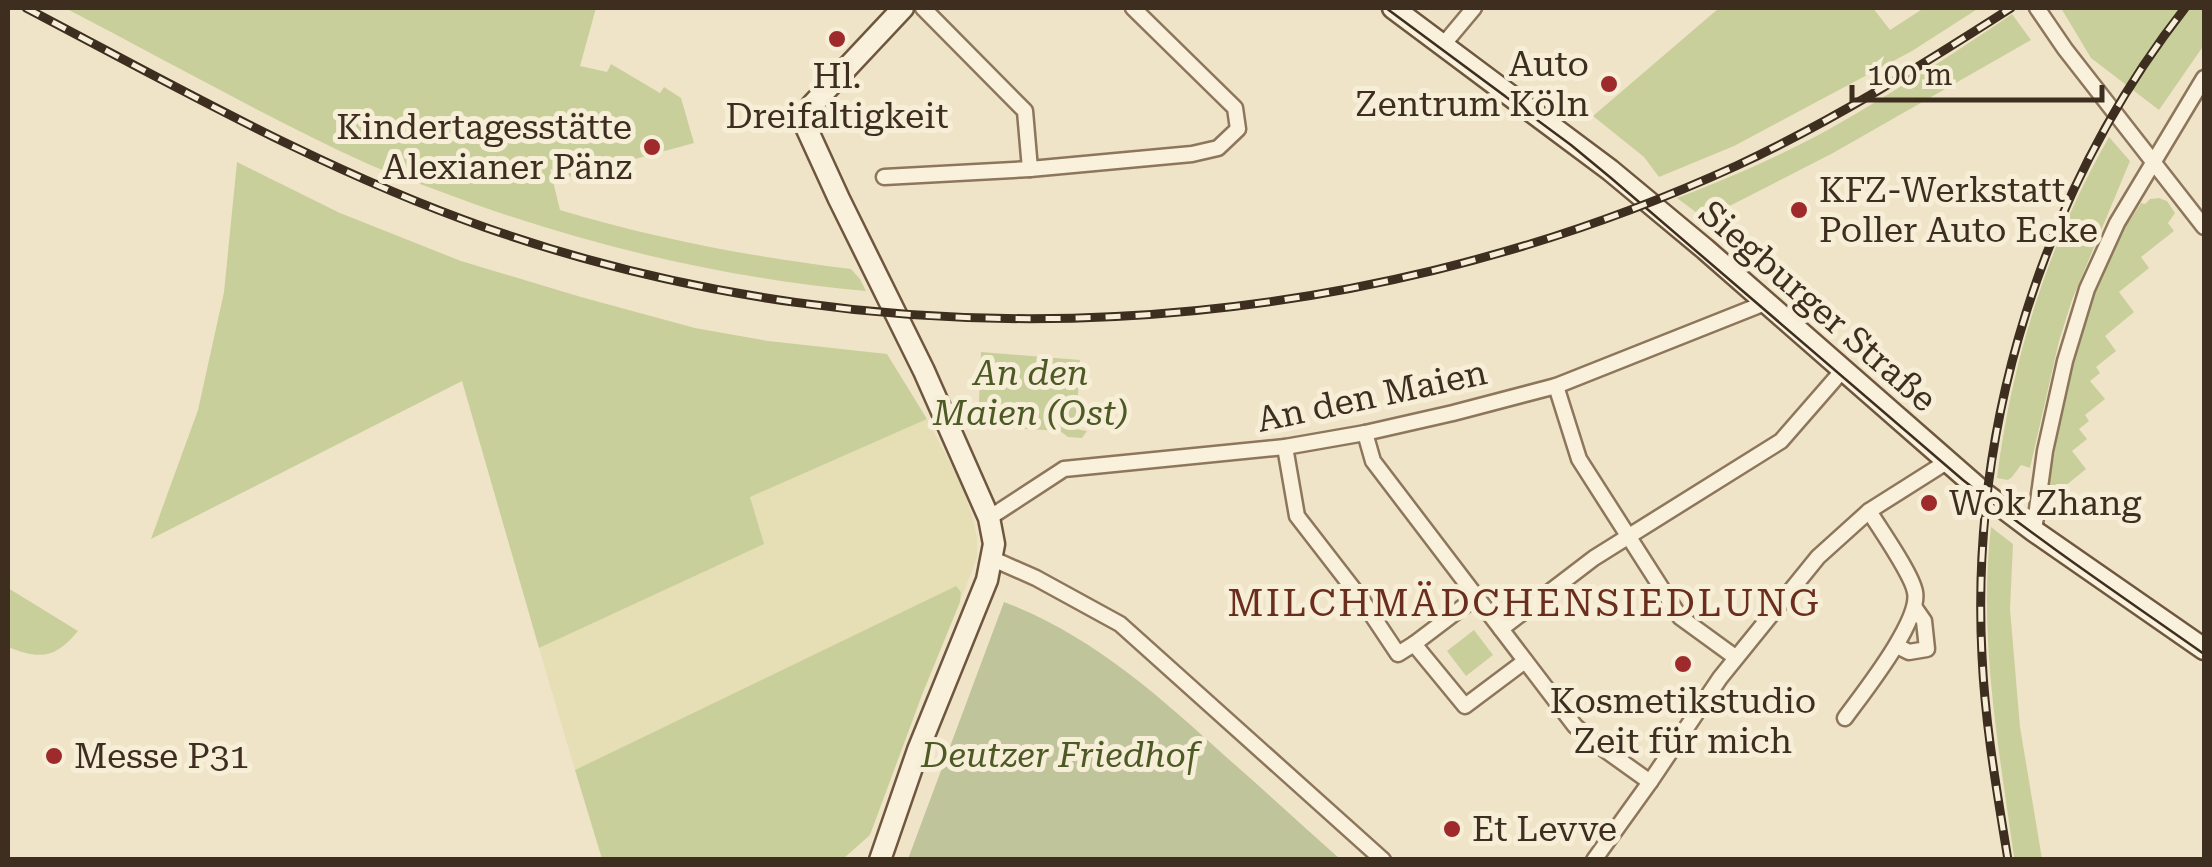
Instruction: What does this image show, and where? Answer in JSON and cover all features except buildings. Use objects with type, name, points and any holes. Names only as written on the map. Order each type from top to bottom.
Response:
[{"type":"main road","points":[[880,860],[918,750],[987,580],[994,544],[989,518],[924,371],[806,127],[812,105],[903,8]]},
{"type":"main road","name":"Siegburger Straße","points":[[1393,8],[1610,170],[1985,494],[2204,649]]},
{"type":"street","points":[[923,8],[1025,111],[1030,169]]},
{"type":"street","points":[[884,177],[1030,169],[1192,154],[1218,148],[1238,129],[1235,108],[1133,8]]},
{"type":"street","points":[[1443,45],[1474,8]]},
{"type":"street","points":[[2037,8],[2204,227]]},
{"type":"street","points":[[2034,531],[2046,451],[2066,361],[2088,289],[2117,223],[2204,78]]},
{"type":"street","name":"An den Maien","points":[[989,518],[1064,469],[1285,447],[1365,433],[1556,386],[1765,303]]},
{"type":"street","points":[[1501,629],[1594,558],[1781,441],[1842,370]]},
{"type":"street","points":[[1556,386],[1578,459],[1680,617],[1735,657]]},
{"type":"street","points":[[1365,433],[1373,461],[1576,726],[1650,782]]},
{"type":"street","points":[[1285,447],[1296,516],[1362,600],[1398,654],[1476,597]]},
{"type":"street","points":[[1594,860],[1735,657],[1818,556],[1870,511],[1948,461]]},
{"type":"street","points":[[1845,718],[1896,646],[1915,608],[1916,590],[1870,511]]},
{"type":"street","points":[[993,559],[1120,624],[1383,860]]},
{"type":"street","points":[[1896,646],[1909,652],[1927,649],[1924,621],[1915,608]]},
{"type":"street","points":[[1414,644],[1464,706],[1525,661]]},
{"type":"shaded area","points":[[927,419],[960,482],[977,537],[977,557],[960,602],[961,592],[956,586],[575,770],[539,648],[763,544],[749,497]]},
{"type":"green space","points":[[65,8],[596,8],[580,66],[607,72],[611,64],[660,93],[664,87],[681,98],[694,143],[569,177],[550,169],[560,210],[705,246],[851,269],[866,291],[757,277],[649,256],[491,210],[330,146]]},
{"type":"green space","points":[[1719,8],[1873,8],[1890,30],[1924,8],[1979,8],[1912,51],[1734,146],[1659,177],[1644,157],[1593,116]]},
{"type":"green space","points":[[2061,8],[2204,8],[2204,45],[2159,110],[2091,58]]},
{"type":"green space","points":[[2012,14],[2031,40],[1833,153],[1712,215],[1701,216],[1677,198],[1755,166],[1831,128]]},
{"type":"green space","points":[[2109,137],[2130,161],[2072,300],[2030,468],[2021,465],[2008,480],[1997,478],[2012,389],[2036,302],[2068,218]]},
{"type":"green space","points":[[237,162],[340,213],[461,261],[581,297],[695,328],[768,341],[887,354],[927,419],[750,497],[764,544],[539,648],[462,381],[151,539],[198,410],[224,292]]},
{"type":"green space","points":[[2159,198],[2167,201],[2175,213],[2168,223],[2174,231],[2141,257],[2149,268],[2119,292],[2134,312],[2105,336],[2116,351],[2096,367],[2100,373],[2090,381],[2105,399],[2085,415],[2089,421],[2079,429],[2087,439],[2072,451],[2086,469],[2054,495],[2053,501],[2048,498],[2048,490],[2059,427],[2092,302],[2116,243],[2141,203]]},
{"type":"green space","name":"An den Maien (Ost)","points":[[981,352],[1080,360],[1076,429],[1087,431],[1082,438],[1068,437],[1060,431],[978,426]]},
{"type":"green space","points":[[1991,527],[2013,544],[2010,609],[2020,727],[2042,859],[2014,859],[1989,651]]},
{"type":"green space","points":[[956,586],[961,592],[960,602],[870,835],[843,859],[602,859],[575,770]]},
{"type":"green space","points":[[8,588],[78,631],[62,647],[47,654],[29,654],[8,647]]},
{"type":"green space","name":"Deutzer Friedhof","points":[[1004,602],[1066,631],[1122,668],[1340,859],[908,859]]},
{"type":"green space","points":[[1474,630],[1493,655],[1466,676],[1447,651]]},
{"type":"tram line","points":[[1386,8],[1571,145],[1963,480],[2204,654]]},
{"type":"railway","points":[[26,8],[308,154],[484,227],[638,272],[796,302],[955,317],[1116,316],[1275,301],[1433,271],[1587,226],[1772,149],[1876,92],[2011,8]]},
{"type":"railway","points":[[2008,860],[1989,732],[1982,656],[1981,569],[1989,483],[2004,397],[2026,314],[2055,232],[2092,154],[2135,79],[2185,8]]},
{"type":"place","name":"Hl. Dreifaltigkeit","points":[[837,39]]},
{"type":"place","name":"Auto Zentrum Köln","points":[[1609,84]]},
{"type":"place","name":"Kindertagesstätte Alexianer Pänz","points":[[652,147]]},
{"type":"place","name":"KFZ-Werkstatt Poller Auto Ecke","points":[[1799,210]]},
{"type":"place","name":"Wok Zhang","points":[[1929,503]]},
{"type":"place","name":"Kosmetikstudio Zeit für mich","points":[[1683,664]]},
{"type":"place","name":"Messe P31","points":[[54,756]]},
{"type":"place","name":"Et Levve","points":[[1452,829]]},
{"type":"district","name":"MILCHMÄDCHENSIEDLUNG","points":[[1524,603]]}]
